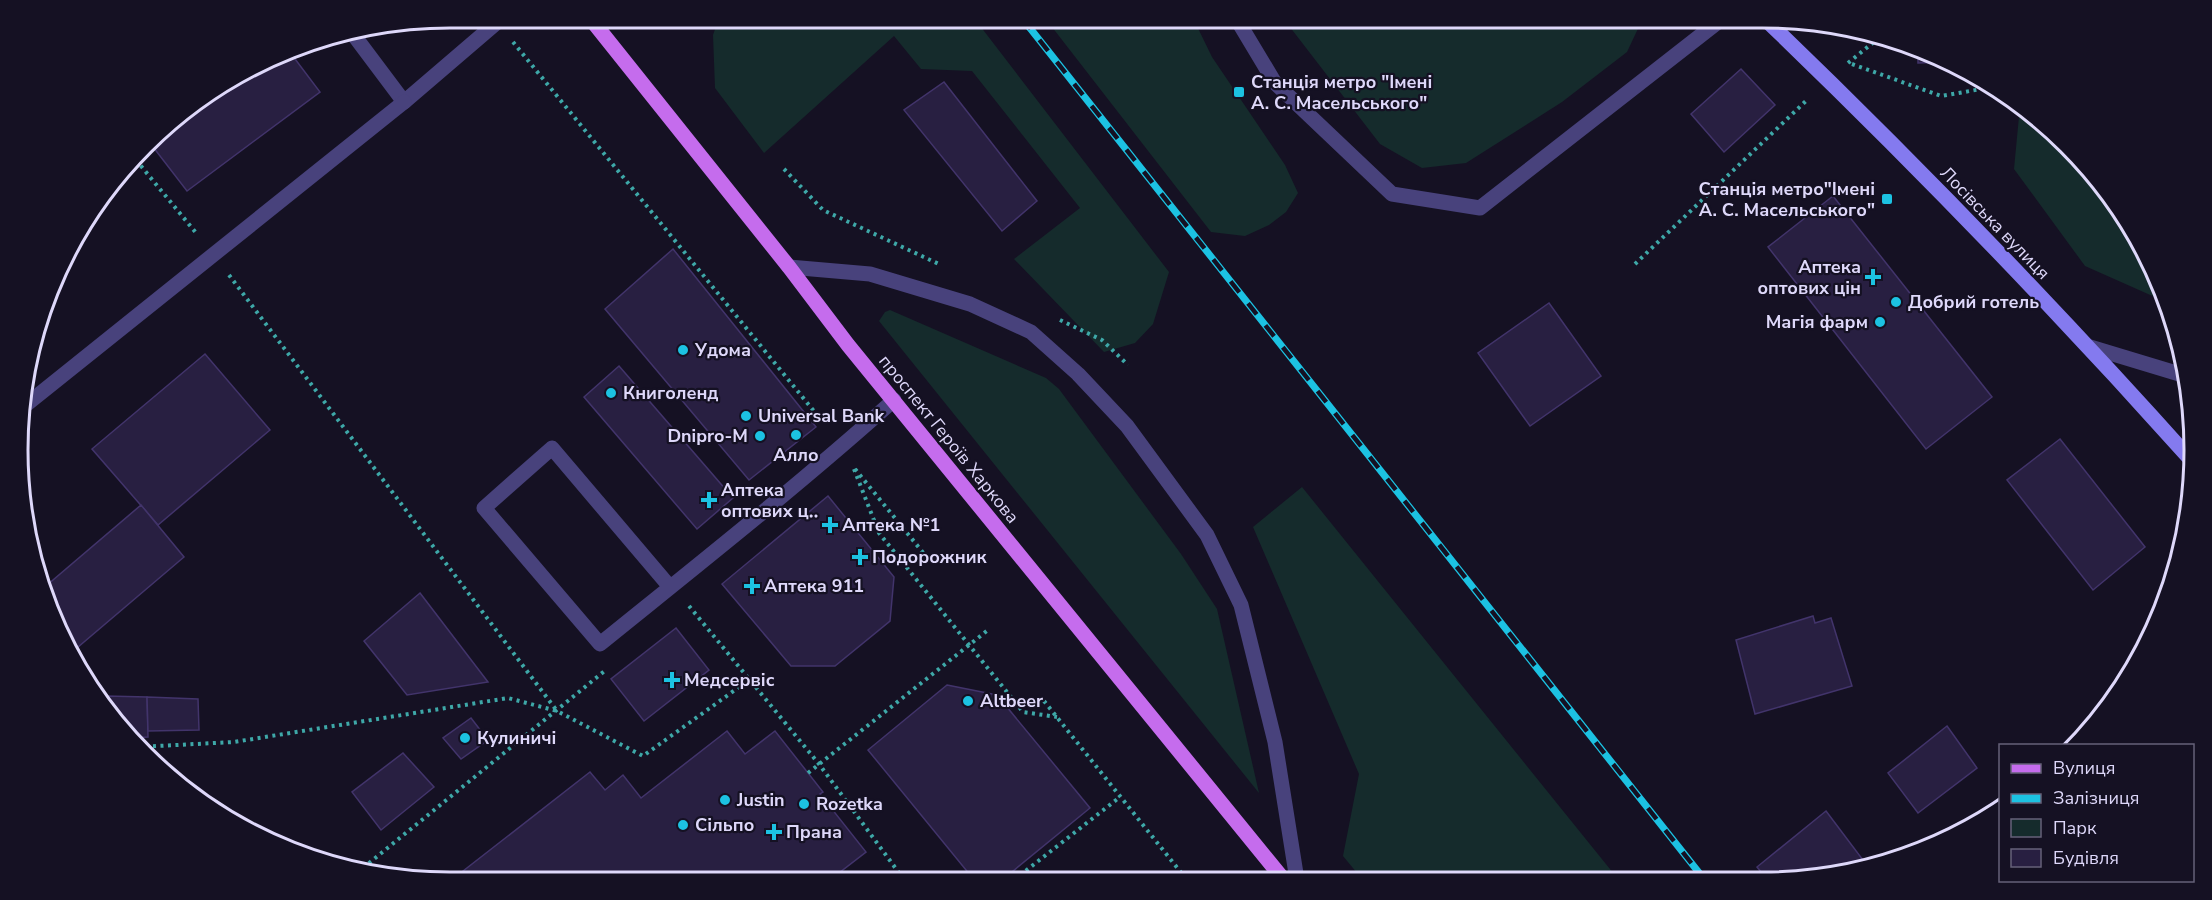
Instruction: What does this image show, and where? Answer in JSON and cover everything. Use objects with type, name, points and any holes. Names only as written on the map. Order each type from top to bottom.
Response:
[{"type":"main road","name":"проспект Героїв Харкова","points":[[598,28],[894,400],[1278,872]]},
{"type":"main road","name":"Лосівська вулиця","points":[[1775,28],[2090,347],[2184,452]]},
{"type":"lane","points":[[31,400],[404,102],[490,28]]},
{"type":"lane","points":[[1242,28],[1275,83],[1392,194],[1480,208],[1710,28]]},
{"type":"lane","points":[[357,39],[404,102]]},
{"type":"lane","points":[[789,267],[870,274],[970,304],[1031,332],[1078,374],[1127,426],[1207,535],[1242,604],[1275,742],[1296,872]]},
{"type":"lane","points":[[2090,347],[2176,373]]},
{"type":"lane","points":[[670,587],[552,448],[483,508],[600,644],[670,587],[842,446],[894,400]]},
{"type":"path","points":[[505,28],[822,421]]},
{"type":"path","points":[[1873,44],[1848,63],[1941,96],[1980,89]]},
{"type":"path","points":[[1635,264],[1808,99]]},
{"type":"path","points":[[140,165],[213,254],[557,711]]},
{"type":"path","points":[[925,555],[852,466],[879,533],[1023,712],[1057,717]]},
{"type":"path","points":[[686,604],[819,764],[899,872]]},
{"type":"path","points":[[808,773],[988,630]]},
{"type":"path","points":[[150,746],[234,742],[508,698],[557,711],[643,756],[749,680]]},
{"type":"path","points":[[1044,701],[1181,872]]},
{"type":"path","points":[[1024,872],[1120,797]]},
{"type":"green space","points":[[715,28],[982,28],[1169,272],[1153,324],[1135,343],[1104,352],[1014,259],[1080,208],[972,71],[921,69],[894,36],[764,153],[715,88],[713,35]]},
{"type":"green space","points":[[1053,28],[1198,28],[1212,57],[1285,165],[1298,193],[1286,212],[1269,225],[1245,236],[1211,232]]},
{"type":"green space","points":[[1291,28],[1638,28],[1627,52],[1562,102],[1466,163],[1422,168],[1380,144]]},
{"type":"green space","points":[[2019,116],[2060,152],[2096,193],[2127,239],[2154,297],[2085,266],[2014,169]]},
{"type":"green space","points":[[890,310],[1046,378],[1059,389],[1181,554],[1217,609],[1259,793],[879,321],[885,312]]},
{"type":"green space","points":[[1302,487],[1612,872],[1356,872],[1343,856],[1359,774],[1253,527]]},
{"type":"building","points":[[295,59],[320,92],[187,191],[155,149],[193,116],[239,85]]},
{"type":"building","points":[[1741,69],[1775,105],[1724,152],[1691,114]]},
{"type":"building","points":[[944,82],[1037,201],[1002,231],[904,110]]},
{"type":"building","name":"Магія фарм","points":[[1833,196],[1992,397],[1926,449],[1768,247]]},
{"type":"building","points":[[673,249],[816,427],[749,480],[605,309]]},
{"type":"building","points":[[1549,303],[1601,376],[1530,426],[1478,353]]},
{"type":"building","points":[[205,354],[270,430],[158,525],[92,449]]},
{"type":"building","points":[[619,366],[733,498],[697,529],[584,397]]},
{"type":"building","points":[[2060,439],[2145,547],[2093,590],[2007,480]]},
{"type":"building","points":[[828,496],[894,577],[890,621],[835,666],[791,666],[722,584]]},
{"type":"building","points":[[141,505],[184,557],[78,647],[50,582]]},
{"type":"building","points":[[420,593],[488,682],[407,695],[364,641]]},
{"type":"building","points":[[1813,616],[1815,623],[1831,618],[1852,686],[1755,714],[1736,640]]},
{"type":"building","points":[[676,628],[709,670],[644,721],[611,679]]},
{"type":"building","points":[[947,685],[997,695],[1090,808],[1012,872],[968,872],[868,750]]},
{"type":"building","points":[[108,696],[147,697],[148,737],[142,737]]},
{"type":"building","points":[[147,697],[198,699],[199,730],[148,731]]},
{"type":"building","points":[[471,718],[488,740],[461,759],[443,738]]},
{"type":"building","points":[[1947,726],[1977,768],[1918,813],[1888,773]]},
{"type":"building","name":"Сільпо","points":[[727,731],[745,754],[775,731],[823,792],[820,794],[866,852],[840,872],[462,872],[590,772],[605,790],[623,775],[641,798]]},
{"type":"building","points":[[403,753],[434,787],[381,830],[352,792]]},
{"type":"building","points":[[1826,811],[1862,859],[1790,871],[1761,872],[1757,867]]},
{"type":"railway","points":[[1030,28],[1698,872]]},
{"type":"place","name":"Станція метро \"Імені А. С. Масельського\"","points":[[1239,92]]},
{"type":"place","name":"Станція метро\"Імені А. С. Масельського\"","points":[[1887,199]]},
{"type":"place","name":"Аптека оптових цін","points":[[1873,277]]},
{"type":"place","name":"Добрий готель","points":[[1896,302]]},
{"type":"place","name":"Магія фарм","points":[[1880,322]]},
{"type":"place","name":"Удома","points":[[683,350]]},
{"type":"place","name":"Книголенд","points":[[611,393]]},
{"type":"place","name":"Universal Bank","points":[[746,416]]},
{"type":"place","name":"Алло","points":[[796,435]]},
{"type":"place","name":"Dnipro-M","points":[[760,436]]},
{"type":"place","name":"Аптека оптових ц‥","points":[[709,500]]},
{"type":"place","name":"Аптека №1","points":[[830,525]]},
{"type":"place","name":"Подорожник","points":[[860,557]]},
{"type":"place","name":"Аптека 911","points":[[752,586]]},
{"type":"place","name":"Медсервіс","points":[[672,680]]},
{"type":"place","name":"Altbeer","points":[[968,701]]},
{"type":"place","name":"Кулиничі","points":[[465,738]]},
{"type":"place","name":"Justin","points":[[725,800]]},
{"type":"place","name":"Rozetka","points":[[804,804]]},
{"type":"place","name":"Сільпо","points":[[683,825]]},
{"type":"place","name":"Прана","points":[[774,832]]}]
